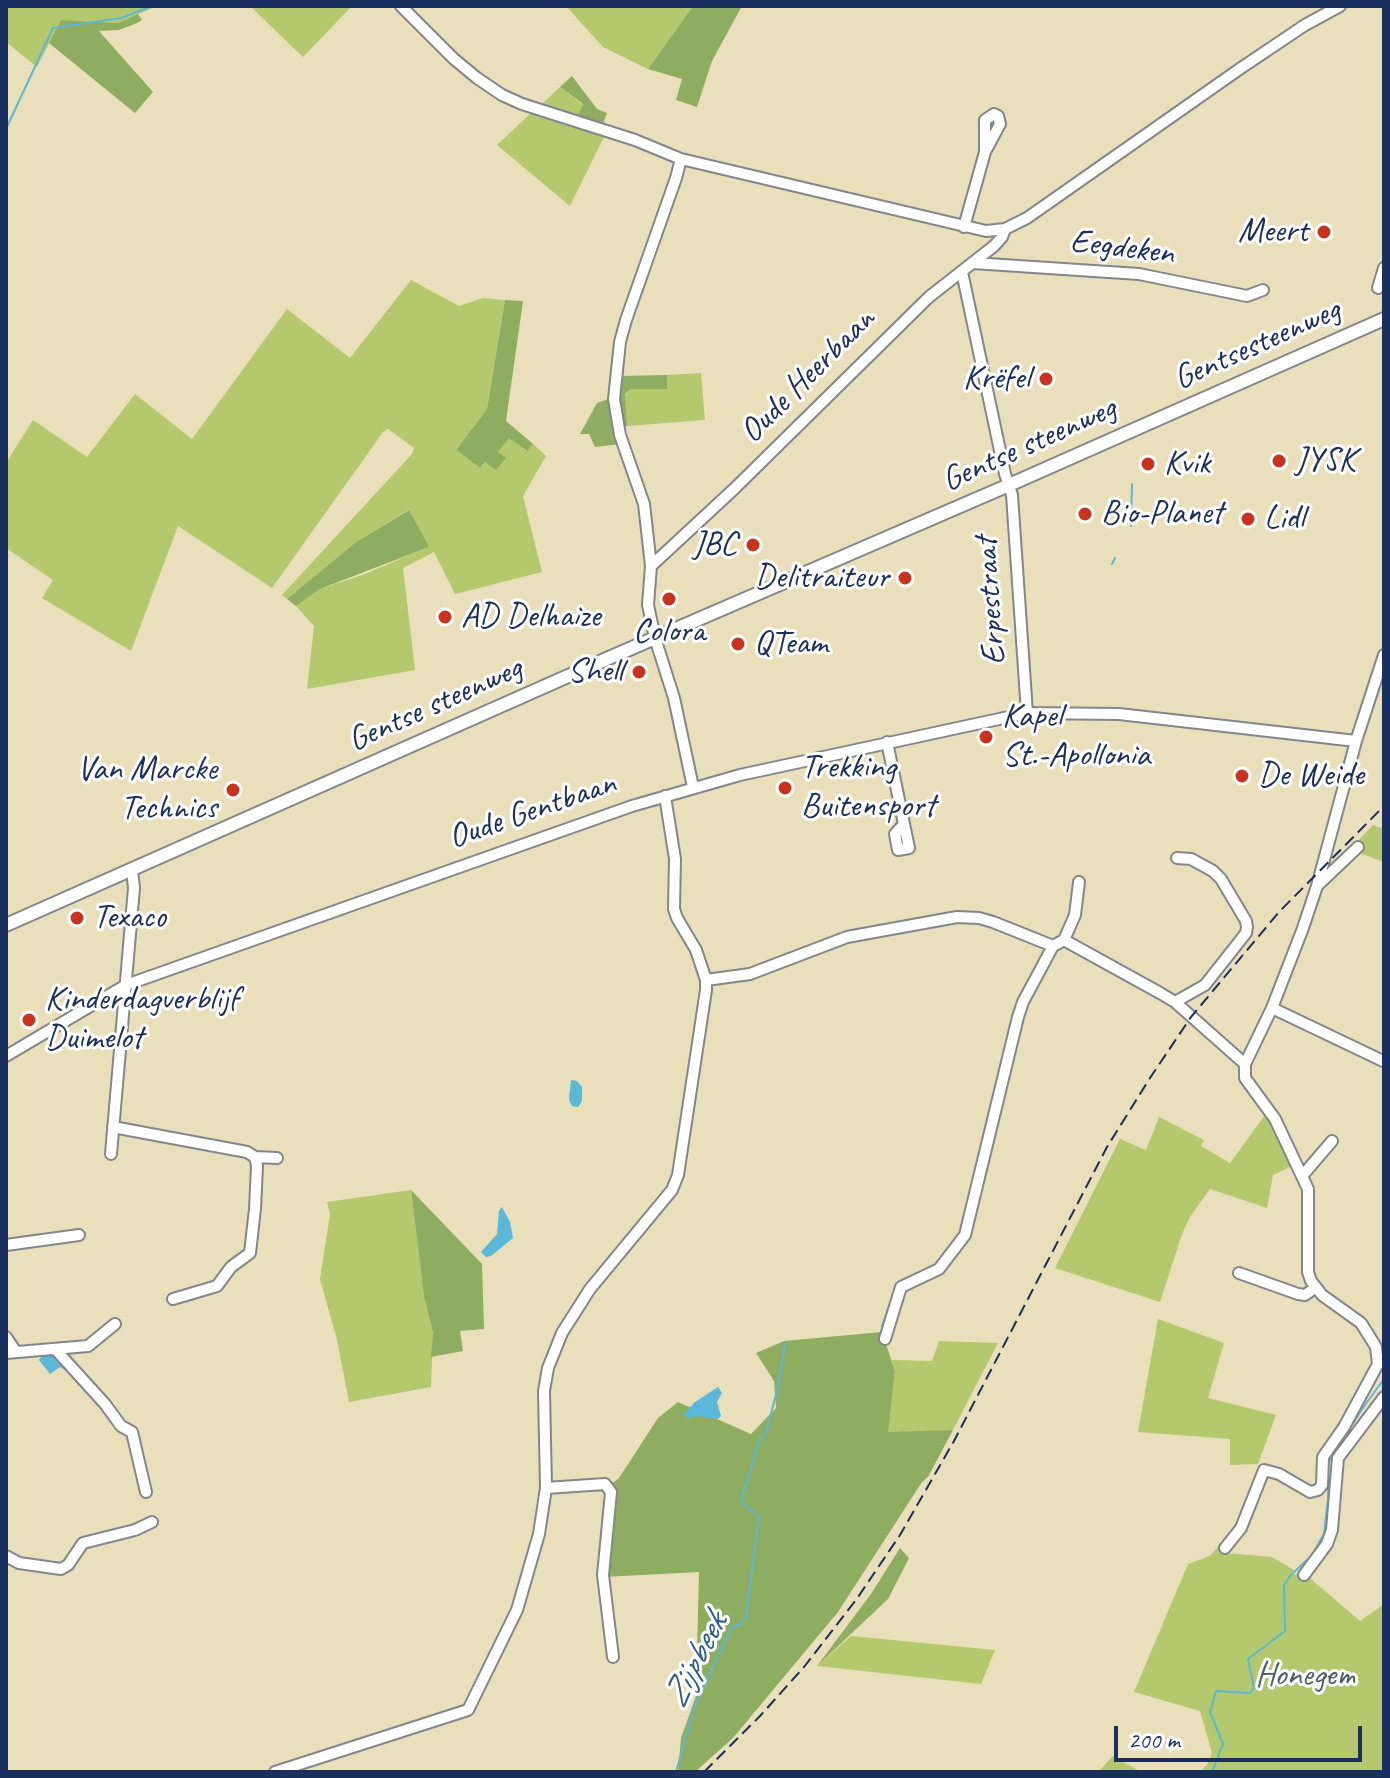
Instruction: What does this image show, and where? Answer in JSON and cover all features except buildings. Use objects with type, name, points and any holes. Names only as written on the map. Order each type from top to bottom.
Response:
[{"type":"main road","points":[[1355,332],[1369,318],[1384,311]]},
{"type":"main road","name":"Gentsesteenweg","points":[[1152,422],[1384,319]]},
{"type":"main road","name":"Gentse steenweg","points":[[6,925],[1152,422]]},
{"type":"street","points":[[401,6],[454,59],[502,95],[543,112],[635,140],[681,159],[964,227],[986,231],[1005,229]]},
{"type":"street","name":"Oude Heerbaan","points":[[651,566],[734,489],[934,292],[1002,237],[1005,229],[1027,218],[1305,25],[1340,6]]},
{"type":"street","points":[[964,227],[985,152]]},
{"type":"street","points":[[681,159],[628,314],[614,399],[620,435],[644,504],[651,566],[648,605],[674,698],[693,787]]},
{"type":"street","name":"Eegdeken","points":[[973,263],[1139,274],[1247,296],[1263,290]]},
{"type":"street","points":[[1378,288],[1384,268]]},
{"type":"street","name":"Erpestraat","points":[[962,272],[1009,485],[1027,713]]},
{"type":"street","points":[[1225,1548],[1241,1528],[1264,1470],[1279,1474],[1310,1492],[1318,1490],[1322,1485],[1323,1457],[1381,1366],[1376,1347],[1361,1323],[1315,1288],[1308,1272],[1308,1189],[1275,1119],[1245,1078],[1245,1064],[1272,1008],[1317,886],[1356,741],[1384,655]]},
{"type":"street","name":"Oude Gentbaan","points":[[6,1056],[126,985],[270,932],[693,787],[1027,713],[1147,717],[1356,741]]},
{"type":"street","points":[[887,742],[904,824]]},
{"type":"street","points":[[275,1772],[468,1710],[517,1610],[539,1534],[546,1488],[544,1391],[548,1368],[562,1333],[590,1289],[677,1184],[706,980],[692,941],[674,909],[675,859],[665,796]]},
{"type":"street","points":[[1317,886],[1358,847]]},
{"type":"street","points":[[1175,1002],[1205,985],[1246,933],[1247,927],[1227,889],[1213,871],[1191,859],[1177,858]]},
{"type":"street","points":[[111,1154],[134,888],[132,870]]},
{"type":"street","points":[[886,1335],[901,1287],[939,1269],[965,1235],[1023,1002],[1053,946],[1064,940],[1075,915],[1079,882]]},
{"type":"street","points":[[706,980],[750,974],[847,937],[957,917],[993,922],[1053,946]]},
{"type":"street","points":[[1064,940],[1175,1002],[1245,1064]]},
{"type":"street","points":[[1272,1008],[1383,1061]]},
{"type":"street","points":[[113,1127],[247,1152],[255,1157],[277,1158]]},
{"type":"street","points":[[1303,1175],[1332,1141]]},
{"type":"street","points":[[173,1299],[217,1286],[231,1267],[252,1249],[255,1157]]},
{"type":"street","points":[[6,1245],[79,1235]]},
{"type":"street","points":[[1239,1273],[1298,1294],[1305,1295],[1315,1288]]},
{"type":"street","points":[[6,1337],[11,1352],[56,1350],[88,1346],[115,1324]]},
{"type":"street","points":[[56,1350],[121,1426],[132,1432],[146,1492]]},
{"type":"street","points":[[1304,1575],[1327,1544],[1332,1530],[1338,1458],[1384,1397]]},
{"type":"street","points":[[546,1488],[605,1484],[611,1492],[603,1575],[613,1657]]},
{"type":"street","points":[[6,1556],[19,1563],[61,1569],[68,1565],[83,1543],[135,1530],[152,1522]]},
{"type":"green space","points":[[6,6],[157,6],[118,23],[61,20],[37,67],[6,42]]},
{"type":"green space","points":[[250,6],[352,6],[303,57]]},
{"type":"green space","points":[[566,6],[693,6],[648,69],[603,47]]},
{"type":"green space","points":[[693,6],[742,6],[712,61],[697,107],[676,100],[682,79],[648,69]]},
{"type":"green space","points":[[138,14],[142,20],[137,23],[119,30],[99,31],[153,92],[135,113],[49,43],[61,20],[118,23]]},
{"type":"green space","points":[[572,76],[597,109],[607,113],[603,124],[577,117],[583,104],[560,87]]},
{"type":"green space","points":[[560,87],[583,105],[577,117],[540,106]]},
{"type":"green space","points":[[532,112],[605,135],[570,206],[497,145]]},
{"type":"green space","points":[[411,280],[459,306],[483,298],[505,300],[487,409],[456,450],[480,468],[509,437],[526,451],[533,444],[546,456],[523,496],[542,572],[455,594],[434,552],[403,568],[415,670],[307,689],[314,626],[296,606],[320,589],[428,547],[408,510],[356,542],[287,599],[282,595],[412,454],[414,448],[388,429],[272,588],[178,526],[131,651],[42,598],[53,580],[6,548],[6,463],[33,420],[87,457],[135,394],[192,439],[287,309],[350,358]]},
{"type":"green space","points":[[505,300],[523,301],[506,421],[533,444],[527,451],[509,438],[498,452],[506,458],[496,470],[485,462],[480,468],[456,450],[487,409]]},
{"type":"green space","points":[[701,373],[705,420],[627,426],[625,395],[631,389],[666,389],[667,375]]},
{"type":"green space","points":[[667,375],[667,389],[631,389],[625,394],[627,426],[622,427],[619,376]]},
{"type":"green space","points":[[611,398],[620,444],[595,447],[589,434],[580,434],[597,403]]},
{"type":"green space","points":[[409,510],[429,547],[320,589],[296,606],[287,599],[356,542]]},
{"type":"green space","points":[[1373,825],[1384,829],[1384,862],[1357,852],[1356,843]]},
{"type":"green space","points":[[1265,1115],[1294,1165],[1273,1175],[1267,1208],[1210,1189],[1182,1234],[1160,1302],[1055,1268],[1120,1139],[1146,1150],[1159,1117],[1204,1140],[1201,1146],[1230,1163]]},
{"type":"green space","points":[[411,1190],[424,1297],[433,1334],[431,1387],[349,1402],[337,1340],[320,1279],[330,1214],[327,1202]]},
{"type":"green space","points":[[411,1190],[482,1264],[484,1329],[460,1331],[463,1351],[431,1357],[433,1333],[424,1297]]},
{"type":"green space","points":[[1158,1319],[1224,1343],[1208,1398],[1276,1415],[1258,1464],[1230,1465],[1230,1439],[1138,1432]]},
{"type":"green space","points":[[882,1332],[895,1371],[888,1432],[953,1430],[928,1477],[838,1612],[733,1738],[695,1772],[678,1772],[681,1738],[696,1696],[699,1572],[603,1577],[609,1486],[619,1478],[658,1418],[678,1402],[751,1434],[776,1408],[774,1381],[756,1353],[784,1341]]},
{"type":"green space","points":[[939,1341],[998,1343],[953,1430],[887,1433],[895,1371],[892,1360],[932,1361]]},
{"type":"green space","name":"Honegem","points":[[1222,1542],[1226,1553],[1272,1557],[1294,1570],[1291,1573],[1311,1579],[1360,1621],[1384,1604],[1384,1772],[1199,1772],[1207,1765],[1212,1753],[1200,1711],[1134,1692],[1188,1564],[1210,1556]]},
{"type":"green space","points":[[900,1548],[909,1558],[888,1599],[817,1666],[871,1594]]},
{"type":"green space","points":[[851,1636],[995,1650],[981,1684],[817,1666]]},
{"type":"green space","points":[[1113,1756],[1141,1772],[1098,1772]]},
{"type":"water","points":[[571,1080],[582,1087],[582,1101],[578,1107],[572,1106],[569,1100]]},
{"type":"water","points":[[502,1207],[510,1222],[513,1238],[486,1257],[481,1252],[497,1234]]},
{"type":"water","points":[[51,1355],[67,1371],[60,1367],[50,1374],[39,1360],[42,1356]]},
{"type":"water","points":[[718,1387],[722,1393],[717,1402],[721,1416],[718,1419],[695,1416],[690,1419],[683,1415],[695,1402]]},
{"type":"waterway","points":[[6,129],[53,28],[121,18],[152,6]]},
{"type":"waterway","name":"Zijpbeek","points":[[1131,526],[1132,484]]},
{"type":"waterway","name":"Zijpbeek","points":[[1112,564],[1115,558]]},
{"type":"waterway","name":"Zijpbeek","points":[[974,1177],[976,1166]]},
{"type":"waterway","name":"Zijpbeek","points":[[882,1326],[893,1295]]},
{"type":"waterway","name":"Zijpbeek","points":[[676,1772],[694,1708],[732,1627],[742,1624],[746,1617],[759,1516],[743,1504],[742,1497],[759,1442],[766,1432],[785,1344]]},
{"type":"waterway","points":[[1212,1772],[1223,1744],[1210,1712],[1216,1691],[1250,1693],[1254,1688],[1248,1659],[1285,1631],[1284,1585],[1312,1555],[1324,1534],[1328,1463],[1384,1379]]},
{"type":"railway","points":[[704,1772],[804,1667],[856,1600],[900,1535],[954,1441],[1107,1147],[1191,1017],[1279,912],[1384,806]]},
{"type":"place","name":"Meert","points":[[1324,232]]},
{"type":"place","name":"Krëfel","points":[[1046,379]]},
{"type":"place","name":"JYSK","points":[[1279,461]]},
{"type":"place","name":"Kvik","points":[[1148,464]]},
{"type":"place","name":"Bio-Planet","points":[[1085,514]]},
{"type":"place","name":"Lidl","points":[[1248,519]]},
{"type":"place","name":"JBC","points":[[753,545]]},
{"type":"place","name":"Delitraiteur","points":[[905,578]]},
{"type":"place","name":"Colora","points":[[669,599]]},
{"type":"place","name":"AD Delhaize","points":[[445,617]]},
{"type":"place","name":"QTeam","points":[[738,644]]},
{"type":"place","name":"Shell","points":[[639,672]]},
{"type":"place","name":"Kapel St.-Apollonia","points":[[986,737]]},
{"type":"place","name":"De Weide","points":[[1242,776]]},
{"type":"place","name":"Trekking Buitensport","points":[[785,788]]},
{"type":"place","name":"Van Marcke Technics","points":[[233,790]]},
{"type":"place","name":"Texaco","points":[[77,918]]},
{"type":"place","name":"Kinderdagverblijf Duimelot","points":[[29,1020]]}]
